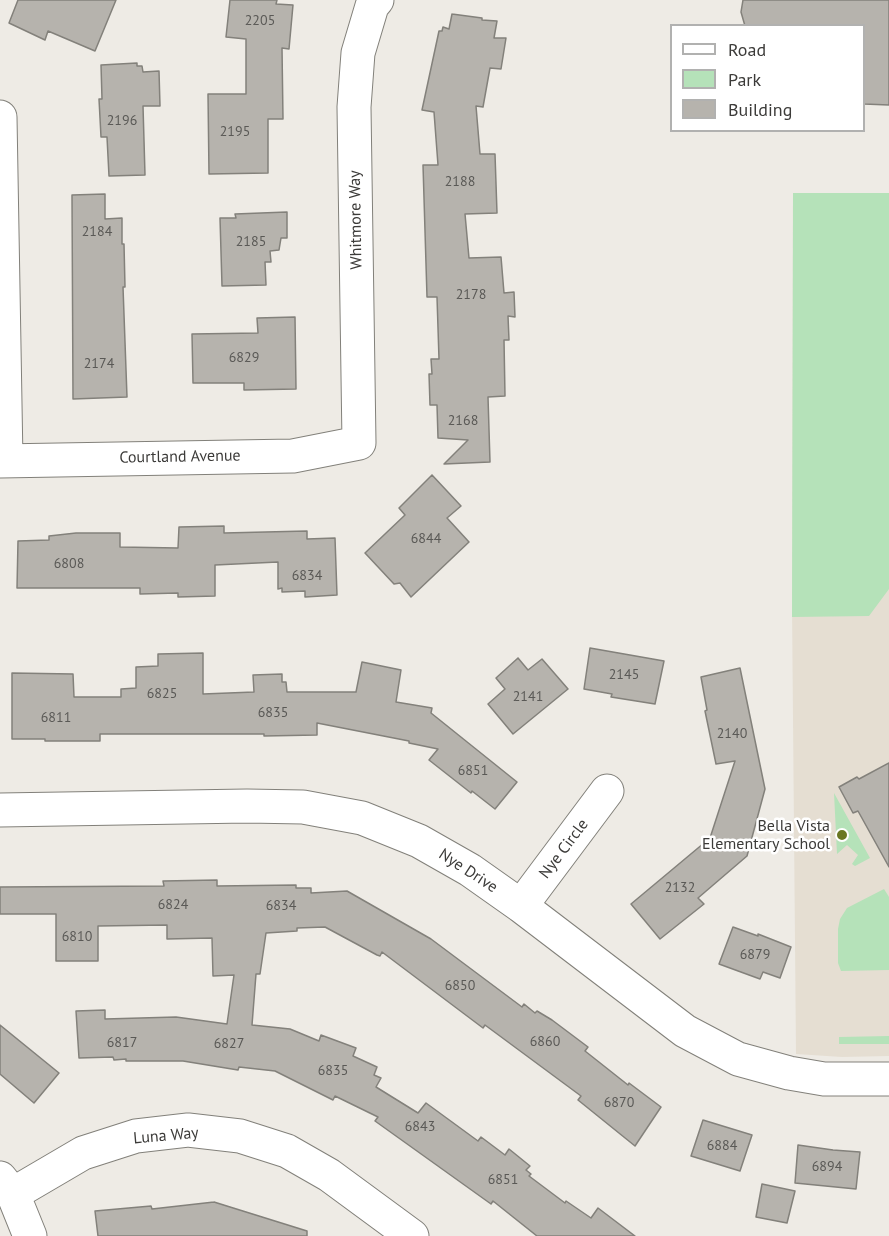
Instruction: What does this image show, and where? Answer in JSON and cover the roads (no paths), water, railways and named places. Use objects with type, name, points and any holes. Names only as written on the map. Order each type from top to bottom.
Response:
[{"type":"street","name":"Whitmore Way","points":[[359,443],[354,106],[358,53],[372,6],[377,0]]},
{"type":"street","points":[[0,117],[3,461]]},
{"type":"street","name":"Courtland Avenue","points":[[3,461],[293,456],[359,443]]},
{"type":"street","name":"Nye Circle","points":[[521,906],[607,791]]},
{"type":"street","name":"Nye Drive","points":[[0,810],[303,807],[362,818],[419,840],[470,870],[685,1031],[738,1059],[789,1074],[824,1079],[889,1079]]},
{"type":"street","name":"Luna Way","points":[[6,1186],[83,1153],[135,1136],[189,1131],[240,1136],[286,1151],[329,1174],[412,1236]]},
{"type":"street","points":[[6,1186],[30,1236]]},
{"type":"place","name":"Bella Vista Elementary School","points":[[842,835]]}]
